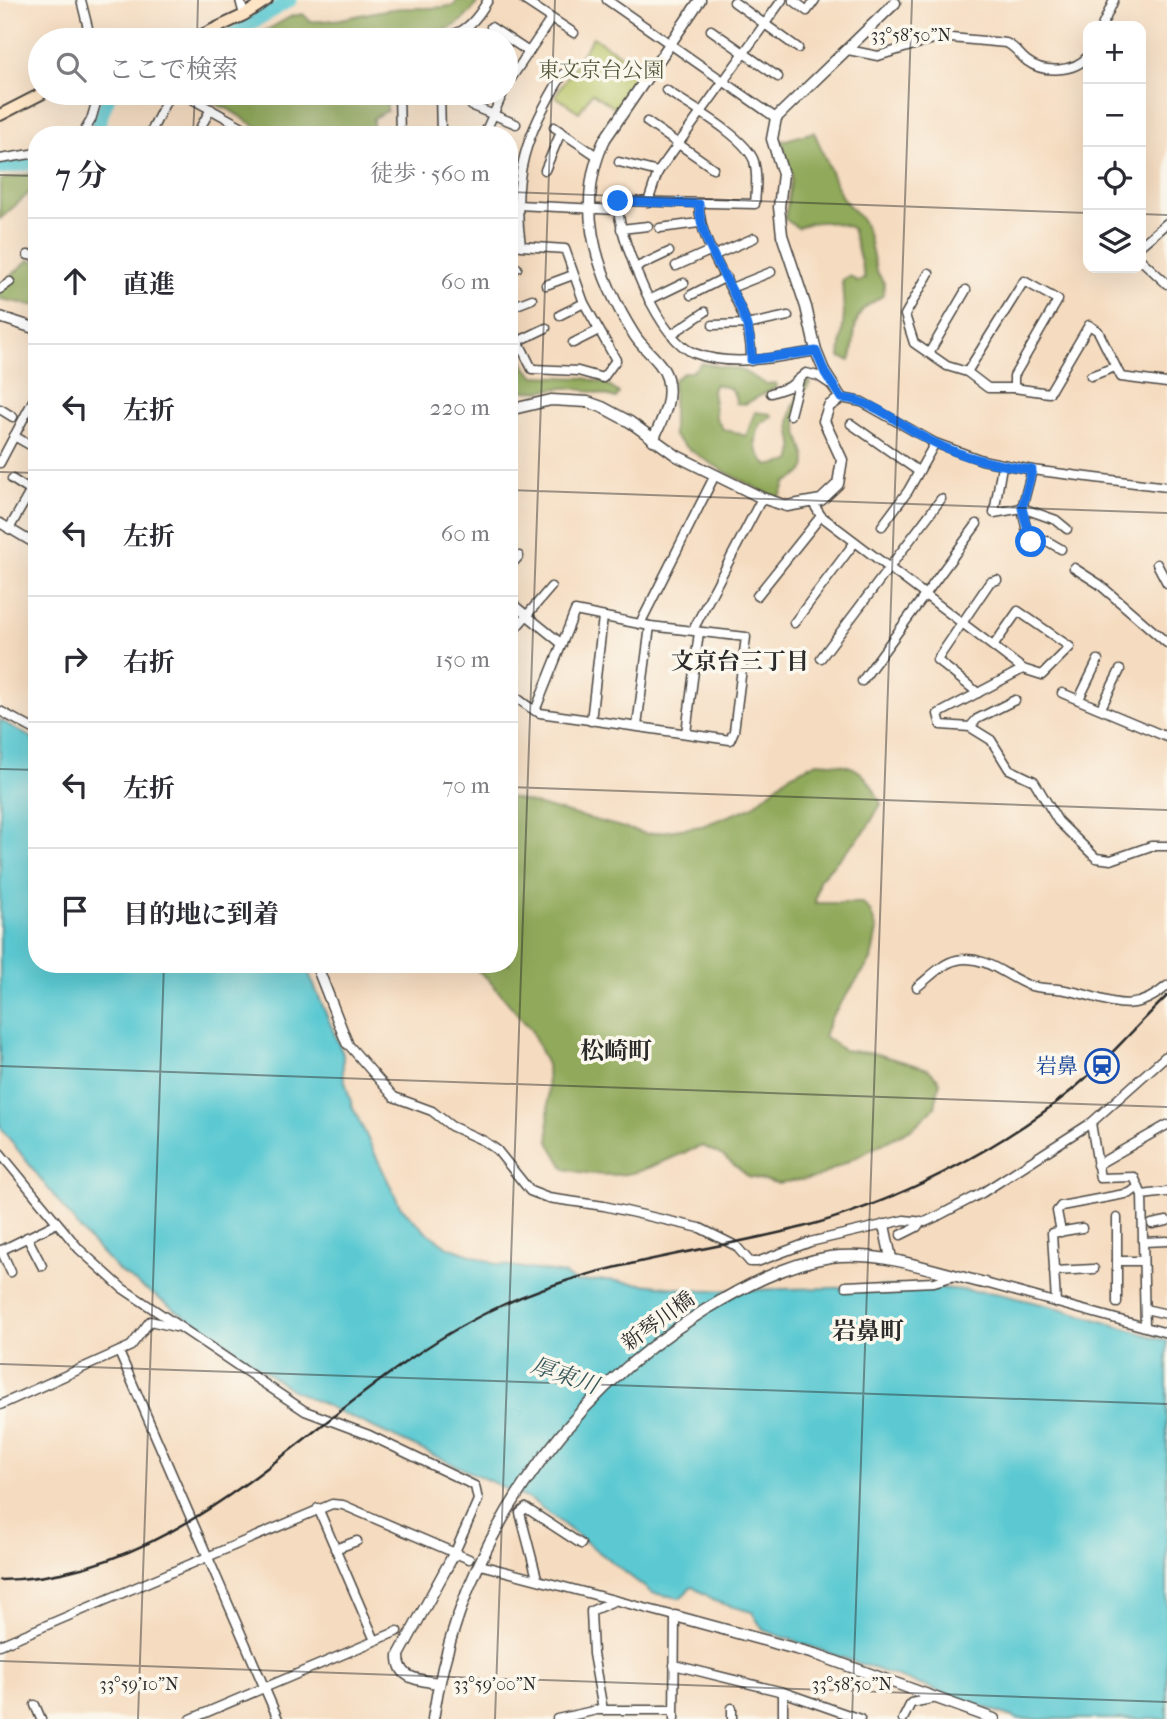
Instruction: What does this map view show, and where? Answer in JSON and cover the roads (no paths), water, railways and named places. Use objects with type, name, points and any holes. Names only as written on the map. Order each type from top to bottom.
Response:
[{"type":"main road","points":[[216,28],[267,0]]},
{"type":"main road","points":[[0,115],[28,101]]},
{"type":"street","points":[[81,0],[87,28]]},
{"type":"street","points":[[240,0],[244,15]]},
{"type":"street","points":[[465,28],[477,19],[488,0]]},
{"type":"street","points":[[524,0],[573,33]]},
{"type":"street","points":[[607,0],[776,118]]},
{"type":"street","points":[[620,8],[626,0]]},
{"type":"street","points":[[653,439],[666,409],[666,376],[636,337],[611,289],[593,244],[588,208],[589,189],[597,156],[613,126],[700,0]]},
{"type":"street","points":[[648,202],[658,172],[782,0]]},
{"type":"street","points":[[793,0],[807,11],[815,0]]},
{"type":"street","points":[[1104,21],[1114,0]]},
{"type":"street","points":[[734,2],[798,48]]},
{"type":"street","points":[[841,398],[825,373],[816,351],[807,307],[782,235],[779,207],[783,174],[772,139],[776,118],[897,2]]},
{"type":"street","points":[[518,68],[551,19]]},
{"type":"street","points":[[711,30],[778,77]]},
{"type":"street","points":[[848,50],[878,56],[940,37],[1006,43],[1014,46],[1032,64],[1067,70],[1075,68],[1083,61]]},
{"type":"street","points":[[518,45],[529,52]]},
{"type":"street","points":[[518,176],[526,148],[547,99],[563,74]]},
{"type":"street","points":[[618,201],[755,204],[757,177],[754,163],[745,148],[666,90]]},
{"type":"street","points":[[87,126],[95,105]]},
{"type":"street","points":[[154,126],[164,105]]},
{"type":"street","points":[[204,105],[239,126]]},
{"type":"street","points":[[399,105],[400,126]]},
{"type":"street","points":[[440,105],[441,126]]},
{"type":"street","points":[[488,126],[497,105]]},
{"type":"street","points":[[472,107],[516,124]]},
{"type":"street","points":[[201,126],[211,109]]},
{"type":"street","points":[[647,122],[713,168]]},
{"type":"street","points":[[545,170],[557,130],[597,156]]},
{"type":"street","points":[[0,159],[28,154]]},
{"type":"street","points":[[619,162],[658,172]]},
{"type":"street","points":[[699,204],[699,223],[746,324],[751,360]]},
{"type":"street","points":[[518,205],[618,210],[621,229],[649,300],[672,334],[691,353],[751,360],[816,351]]},
{"type":"street","points":[[518,213],[522,246],[565,249],[584,303],[616,360],[603,378],[578,371],[532,369],[519,341],[546,328]]},
{"type":"street","points":[[660,228],[699,223]]},
{"type":"street","points":[[1146,241],[1167,223]]},
{"type":"street","points":[[621,229],[648,226]]},
{"type":"street","points":[[676,266],[754,238]]},
{"type":"street","points":[[635,268],[669,252]]},
{"type":"street","points":[[1146,265],[1167,284]]},
{"type":"street","points":[[731,288],[771,272]]},
{"type":"street","points":[[929,273],[905,315],[914,343],[947,366],[967,372],[988,388],[1014,388],[1049,393],[1089,325],[1098,331],[1121,377],[1167,383]]},
{"type":"street","points":[[546,285],[573,275]]},
{"type":"street","points":[[691,295],[726,277]]},
{"type":"street","points":[[967,372],[1024,281],[1058,300],[1014,376],[1014,388]]},
{"type":"street","points":[[0,289],[10,282]]},
{"type":"street","points":[[649,300],[684,283]]},
{"type":"street","points":[[929,353],[966,290]]},
{"type":"street","points":[[518,304],[532,299]]},
{"type":"street","points":[[560,315],[584,303]]},
{"type":"street","points":[[672,334],[705,312]]},
{"type":"street","points":[[713,325],[746,324],[788,316]]},
{"type":"street","points":[[0,317],[28,326]]},
{"type":"street","points":[[573,343],[598,330]]},
{"type":"street","points":[[1091,376],[1115,367]]},
{"type":"street","points":[[771,393],[799,380],[806,373],[812,373],[835,388]]},
{"type":"street","points":[[790,415],[799,380]]},
{"type":"street","points":[[518,408],[551,400],[588,402],[618,415],[677,456],[762,498],[787,506],[813,503],[828,496],[841,476],[840,452],[824,421],[829,406],[841,398],[862,401],[935,443],[1002,466],[1167,487]]},
{"type":"street","points":[[0,410],[13,417]]},
{"type":"street","points":[[0,463],[28,413]]},
{"type":"street","points":[[850,424],[918,471]]},
{"type":"street","points":[[14,436],[28,444]]},
{"type":"street","points":[[882,526],[908,491],[935,443]]},
{"type":"street","points":[[1002,466],[994,513],[1022,508],[1056,520],[1067,529]]},
{"type":"street","points":[[1032,470],[1022,508],[1036,553]]},
{"type":"street","points":[[640,624],[715,475]]},
{"type":"street","points":[[12,479],[28,490]]},
{"type":"street","points":[[686,733],[696,631],[762,498]]},
{"type":"street","points":[[821,658],[942,499]]},
{"type":"street","points":[[9,528],[28,502]]},
{"type":"street","points":[[813,503],[821,516],[1023,669],[1042,676],[1070,647],[1018,611],[994,645]]},
{"type":"street","points":[[757,596],[821,516]]},
{"type":"street","points":[[0,523],[28,540]]},
{"type":"street","points":[[862,681],[977,524]]},
{"type":"street","points":[[1031,542],[1047,541],[1060,549]]},
{"type":"street","points":[[794,623],[855,542]]},
{"type":"street","points":[[1157,564],[1167,583]]},
{"type":"street","points":[[1074,568],[1099,584],[1167,643]]},
{"type":"street","points":[[978,693],[937,660],[990,582],[997,580]]},
{"type":"street","points":[[518,625],[551,587]]},
{"type":"street","points":[[518,609],[562,644]]},
{"type":"street","points":[[518,698],[536,711],[730,740],[734,731],[746,637],[650,626],[575,611],[536,711]]},
{"type":"street","points":[[591,721],[603,617]]},
{"type":"street","points":[[637,726],[650,626]]},
{"type":"street","points":[[1079,699],[1098,660]]},
{"type":"street","points":[[1023,669],[938,714],[941,725],[970,727],[991,740],[1009,769],[1034,781],[1058,821],[1096,858],[1111,860],[1151,846],[1167,846]]},
{"type":"street","points":[[1101,708],[1120,670]]},
{"type":"street","points":[[1062,693],[1167,737]]},
{"type":"street","points":[[970,727],[977,719],[1015,699]]},
{"type":"street","points":[[0,711],[28,726]]},
{"type":"street","points":[[917,987],[949,962],[968,959],[1000,969],[1028,985],[1068,991],[1108,1003],[1133,1004],[1146,1001],[1167,986]]},
{"type":"street","points":[[320,973],[347,1043],[394,1097],[432,1111],[451,1126],[484,1141],[497,1150],[524,1185],[539,1195],[604,1206],[700,1228],[736,1246],[750,1262],[810,1242],[904,1220],[921,1221],[982,1193],[1091,1123],[1167,1055]]},
{"type":"street","points":[[1091,1123],[1100,1178],[1134,1177],[1140,1191],[1145,1327]]},
{"type":"street","points":[[1097,1165],[1167,1125]]},
{"type":"street","points":[[0,1153],[57,1223],[106,1275],[181,1328],[305,1411],[369,1435],[475,1486],[478,1500],[455,1552],[399,1655],[401,1667],[409,1677],[439,1683]]},
{"type":"street","points":[[1060,1231],[1057,1211],[1061,1206],[1140,1191],[1167,1192]]},
{"type":"street","points":[[1117,1218],[1117,1303]]},
{"type":"street","points":[[901,1235],[917,1227],[921,1221]]},
{"type":"street","points":[[1152,1224],[1167,1221]]},
{"type":"street","points":[[11,1272],[1,1250],[57,1223]]},
{"type":"street","points":[[884,1225],[891,1258]]},
{"type":"street","points":[[1056,1303],[1052,1233],[1082,1228]]},
{"type":"street","points":[[27,1237],[42,1266]]},
{"type":"street","points":[[1143,1242],[1167,1241]]},
{"type":"street","name":"新琴川橋","points":[[433,1719],[439,1683],[470,1582],[511,1503],[551,1447],[602,1389],[685,1322],[759,1281],[814,1260],[848,1256],[891,1258],[985,1283]]},
{"type":"street","points":[[1117,1261],[1143,1261]]},
{"type":"street","points":[[1054,1270],[1094,1269]]},
{"type":"street","points":[[846,1286],[934,1282],[954,1276]]},
{"type":"street","points":[[985,1283],[1167,1334]]},
{"type":"street","points":[[1145,1309],[1167,1314]]},
{"type":"street","points":[[0,1405],[131,1346],[150,1321],[181,1328]]},
{"type":"street","points":[[119,1352],[278,1719]]},
{"type":"street","points":[[0,1645],[318,1508],[343,1505],[469,1559]]},
{"type":"street","points":[[318,1508],[373,1636]]},
{"type":"street","points":[[537,1578],[520,1513],[526,1508],[580,1544]]},
{"type":"street","points":[[335,1549],[357,1541]]},
{"type":"street","points":[[484,1566],[818,1655],[994,1719]]},
{"type":"street","points":[[599,1713],[591,1611],[614,1601]]},
{"type":"street","points":[[557,1719],[599,1713],[674,1714],[676,1616]]},
{"type":"street","points":[[191,1719],[398,1631]]},
{"type":"street","points":[[674,1665],[783,1692],[860,1719]]},
{"type":"street","points":[[783,1692],[783,1719]]},
{"type":"street","points":[[903,1719],[911,1703],[937,1698]]},
{"type":"street","points":[[35,1705],[41,1719]]},
{"type":"street","points":[[732,1708],[732,1719]]},
{"type":"water","name":"厚東川","points":[[0,720],[28,736],[28,973],[309,973],[343,1054],[343,1074],[352,1106],[400,1206],[424,1230],[448,1247],[496,1264],[564,1274],[575,1282],[607,1280],[704,1291],[919,1286],[995,1293],[1062,1309],[1167,1341],[1167,1719],[1018,1719],[763,1630],[752,1612],[720,1603],[692,1587],[680,1598],[652,1593],[533,1501],[292,1390],[119,1271],[87,1238],[0,1127]]},
{"type":"waterway","points":[[243,28],[290,0]]},
{"type":"waterway","points":[[97,126],[105,105]]},
{"type":"waterway","points":[[0,168],[28,163]]},
{"type":"railway","points":[[0,1580],[72,1571],[137,1548],[199,1515],[257,1475],[429,1346],[490,1311],[527,1295],[603,1270],[760,1237],[835,1218],[943,1173],[1011,1134],[1072,1090],[1167,996]]},
{"type":"place","name":"岩鼻","points":[[1102,1066]]},
{"type":"district","name":"文京台三丁目","points":[[740,661]]},
{"type":"district","name":"松崎町","points":[[616,1051]]},
{"type":"district","name":"岩鼻町","points":[[868,1331]]},
{"type":"park label","name":"東文京台公園","points":[[601,70]]}]
